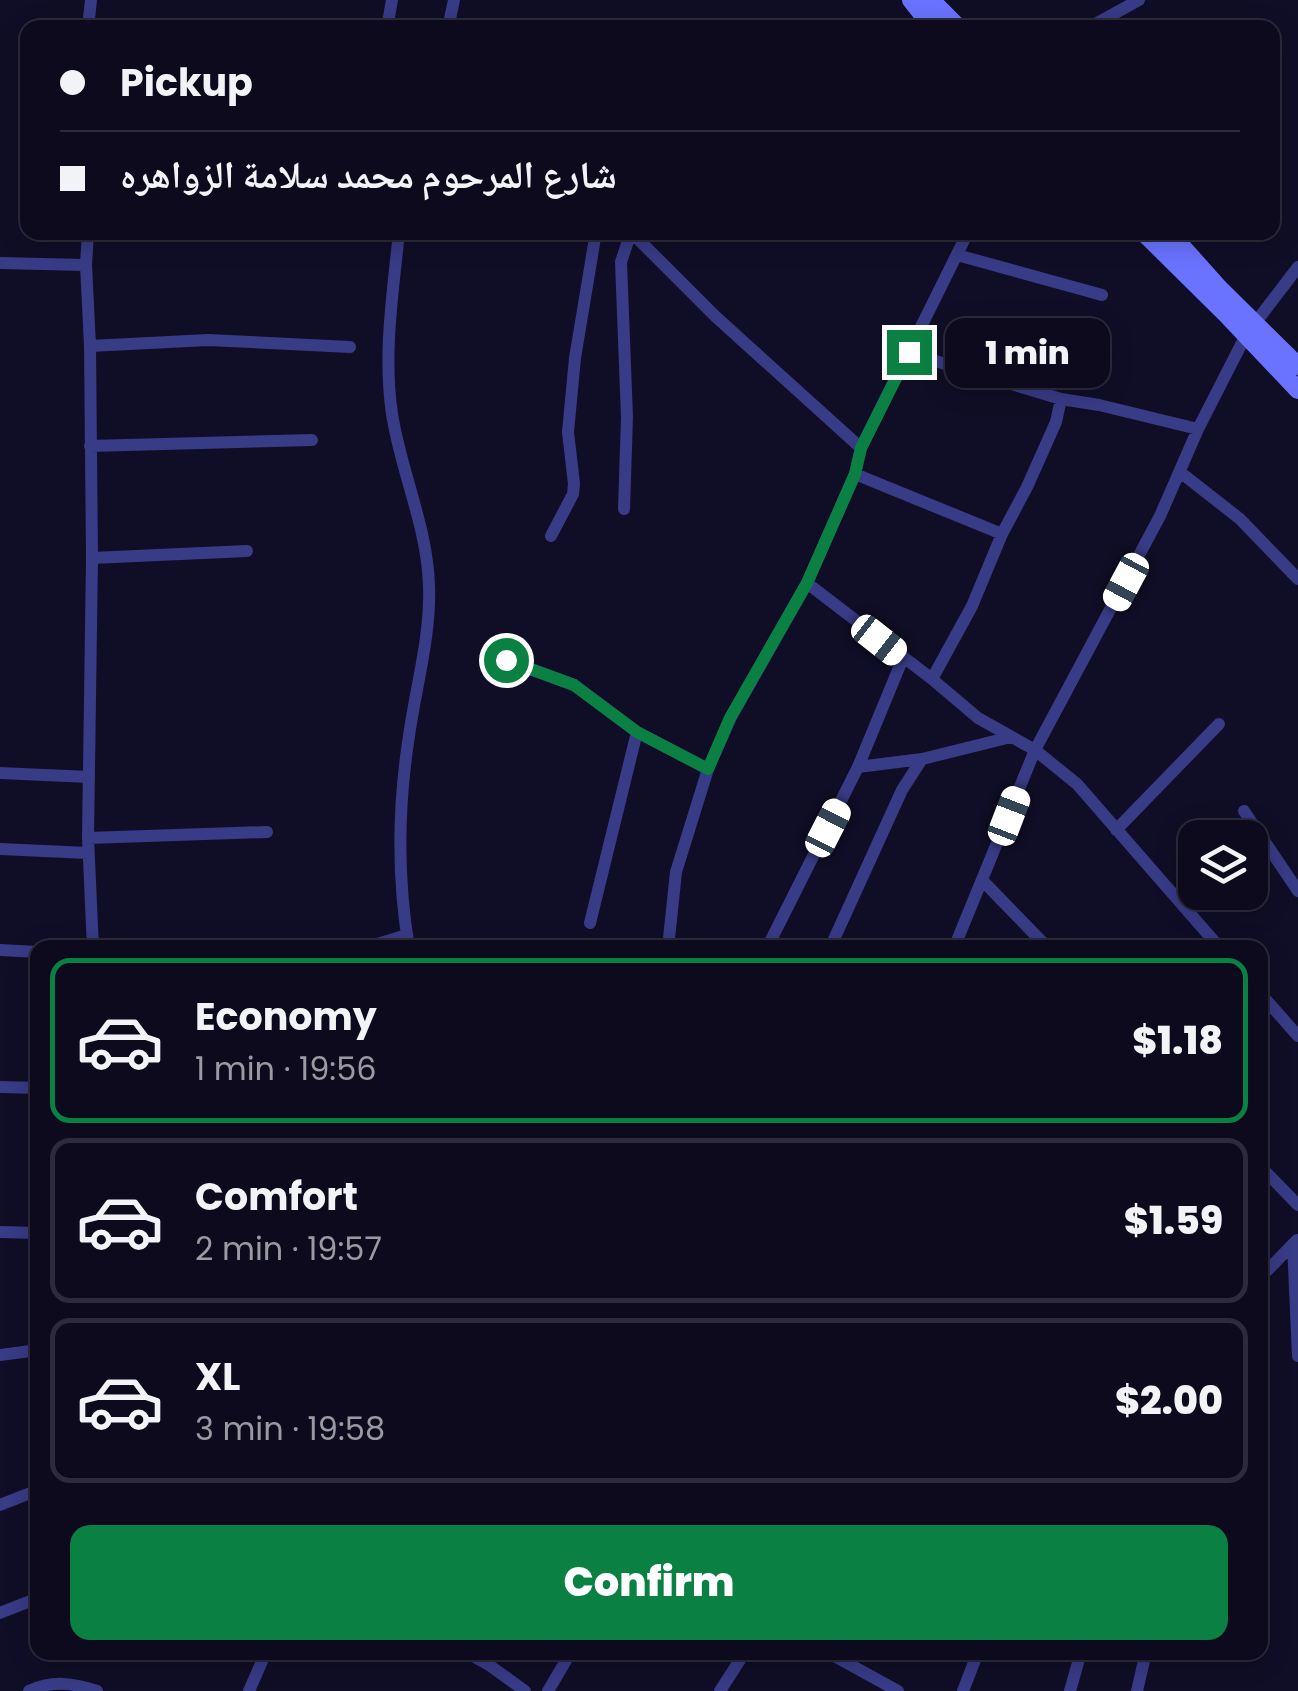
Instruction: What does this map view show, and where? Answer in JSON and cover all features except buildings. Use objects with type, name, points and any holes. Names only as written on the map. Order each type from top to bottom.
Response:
[{"type":"main road","points":[[911,0],[927,20]]},
{"type":"main road","points":[[932,0],[951,20]]},
{"type":"main road","points":[[1153,240],[1250,330],[1298,366]]},
{"type":"main road","points":[[1176,240],[1298,390]]},
{"type":"street","points":[[1103,20],[1139,0]]},
{"type":"street","points":[[88,240],[92,558],[88,853],[93,940]]},
{"type":"street","points":[[399,240],[388,349],[392,412],[400,457],[427,552],[430,590],[399,830],[408,940]]},
{"type":"street","points":[[551,536],[573,494],[568,432],[575,358],[595,240]]},
{"type":"street","points":[[624,509],[627,416],[621,262],[628,240]]},
{"type":"street","points":[[639,240],[714,316],[861,448]]},
{"type":"street","points":[[669,940],[676,872],[708,769],[730,718],[807,583],[855,474],[861,448],[964,240]]},
{"type":"street","points":[[957,255],[1102,295]]},
{"type":"street","points":[[0,263],[86,265]]},
{"type":"street","points":[[957,940],[1035,750],[1160,516],[1198,429],[1250,330],[1298,267]]},
{"type":"street","points":[[90,346],[208,340],[350,347]]},
{"type":"street","points":[[909,352],[1061,399],[1198,429]]},
{"type":"street","points":[[932,679],[972,606],[1056,422],[1061,399]]},
{"type":"street","points":[[90,446],[312,440]]},
{"type":"street","points":[[1180,472],[1240,519],[1298,579]]},
{"type":"street","points":[[855,474],[1002,534]]},
{"type":"street","points":[[92,558],[247,552]]},
{"type":"street","points":[[807,583],[951,698],[1035,750],[1077,784],[1213,940]]},
{"type":"street","points":[[771,940],[858,768],[903,658]]},
{"type":"street","points":[[506,660],[574,685],[637,732],[708,769]]},
{"type":"street","points":[[1116,830],[1218,724]]},
{"type":"street","points":[[590,923],[637,732]]},
{"type":"street","points":[[858,768],[1011,737]]},
{"type":"street","points":[[834,940],[902,790],[922,758]]},
{"type":"street","points":[[0,773],[90,777]]},
{"type":"street","points":[[1244,811],[1298,891]]},
{"type":"street","points":[[88,838],[268,832]]},
{"type":"street","points":[[0,849],[88,853]]},
{"type":"street","points":[[983,881],[1040,940]]},
{"type":"street","points":[[0,950],[30,952]]},
{"type":"street","points":[[1268,1002],[1298,1036]]},
{"type":"street","points":[[0,1086],[30,1088]]},
{"type":"street","points":[[1268,1174],[1298,1205]]},
{"type":"street","points":[[0,1232],[30,1233]]},
{"type":"street","points":[[1268,1270],[1295,1241]]},
{"type":"street","points":[[1295,1241],[1298,1356]]},
{"type":"street","points":[[0,1354],[30,1351]]},
{"type":"street","points":[[0,1505],[30,1493]]},
{"type":"street","points":[[0,1613],[30,1601]]},
{"type":"street","points":[[249,1691],[263,1660]]},
{"type":"street","points":[[480,1660],[525,1691]]},
{"type":"street","points":[[548,1691],[566,1660]]},
{"type":"street","points":[[720,1691],[740,1660]]},
{"type":"street","points":[[842,1660],[898,1691]]},
{"type":"street","points":[[963,1691],[975,1660]]},
{"type":"street","points":[[1070,1691],[1079,1660]]},
{"type":"street","points":[[1137,1691],[1144,1660]]},
{"type":"street","points":[[29,1691],[44,1684],[78,1684],[97,1691]]},
{"type":"route","points":[[506,660],[574,685],[637,732],[708,769],[730,718],[807,583],[855,474],[861,448],[909,352]]}]
